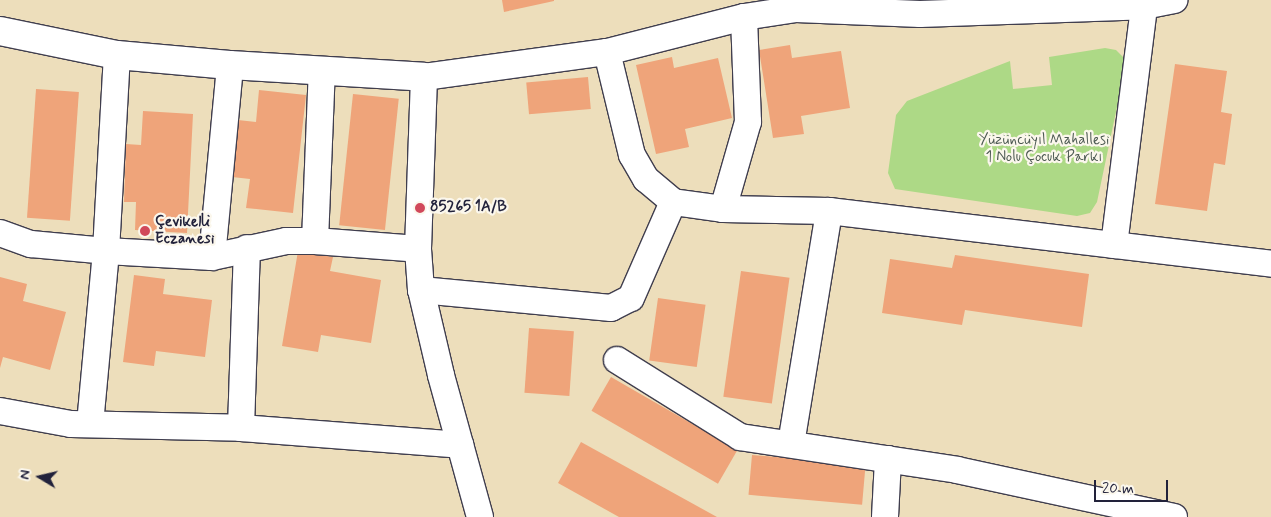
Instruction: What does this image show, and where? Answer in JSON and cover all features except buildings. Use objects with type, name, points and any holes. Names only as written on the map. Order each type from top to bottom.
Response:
[{"type":"street","points":[[2,31],[117,55],[230,65],[424,76],[607,52],[744,17],[796,9],[1144,6],[1174,0]]},
{"type":"street","points":[[1114,245],[1144,6]]},
{"type":"street","points":[[723,209],[748,122],[744,17]]},
{"type":"street","points":[[607,52],[632,155],[646,179],[673,202],[723,209],[829,211],[1271,264]]},
{"type":"street","points":[[90,424],[106,251],[117,55]]},
{"type":"street","points":[[212,256],[230,65]]},
{"type":"street","points":[[315,241],[322,70]]},
{"type":"street","points":[[424,76],[419,156],[418,249],[421,290],[480,517]]},
{"type":"street","points":[[421,290],[610,308],[631,298],[673,202]]},
{"type":"street","points":[[791,444],[829,211]]},
{"type":"street","points":[[0,233],[31,244],[106,251],[212,256],[286,241],[315,241],[418,249]]},
{"type":"street","points":[[241,428],[247,248]]},
{"type":"street","points":[[617,360],[740,437],[958,470],[1174,517]]},
{"type":"street","points":[[0,411],[71,424],[241,428],[460,445]]},
{"type":"street","points":[[884,517],[888,459]]},
{"type":"green space","name":"Yüzüncüyıl Mahallesi 1 Nolu Çocuk Parkı","points":[[1105,48],[1116,50],[1124,58],[1125,69],[1097,202],[1090,213],[1077,216],[895,189],[888,173],[896,115],[907,101],[1010,61],[1013,89],[1052,85],[1049,57]]},
{"type":"place","name":"85265 1A/B","points":[[420,208]]},
{"type":"place","name":"Çevikelli Eczanesi","points":[[145,231]]}]
